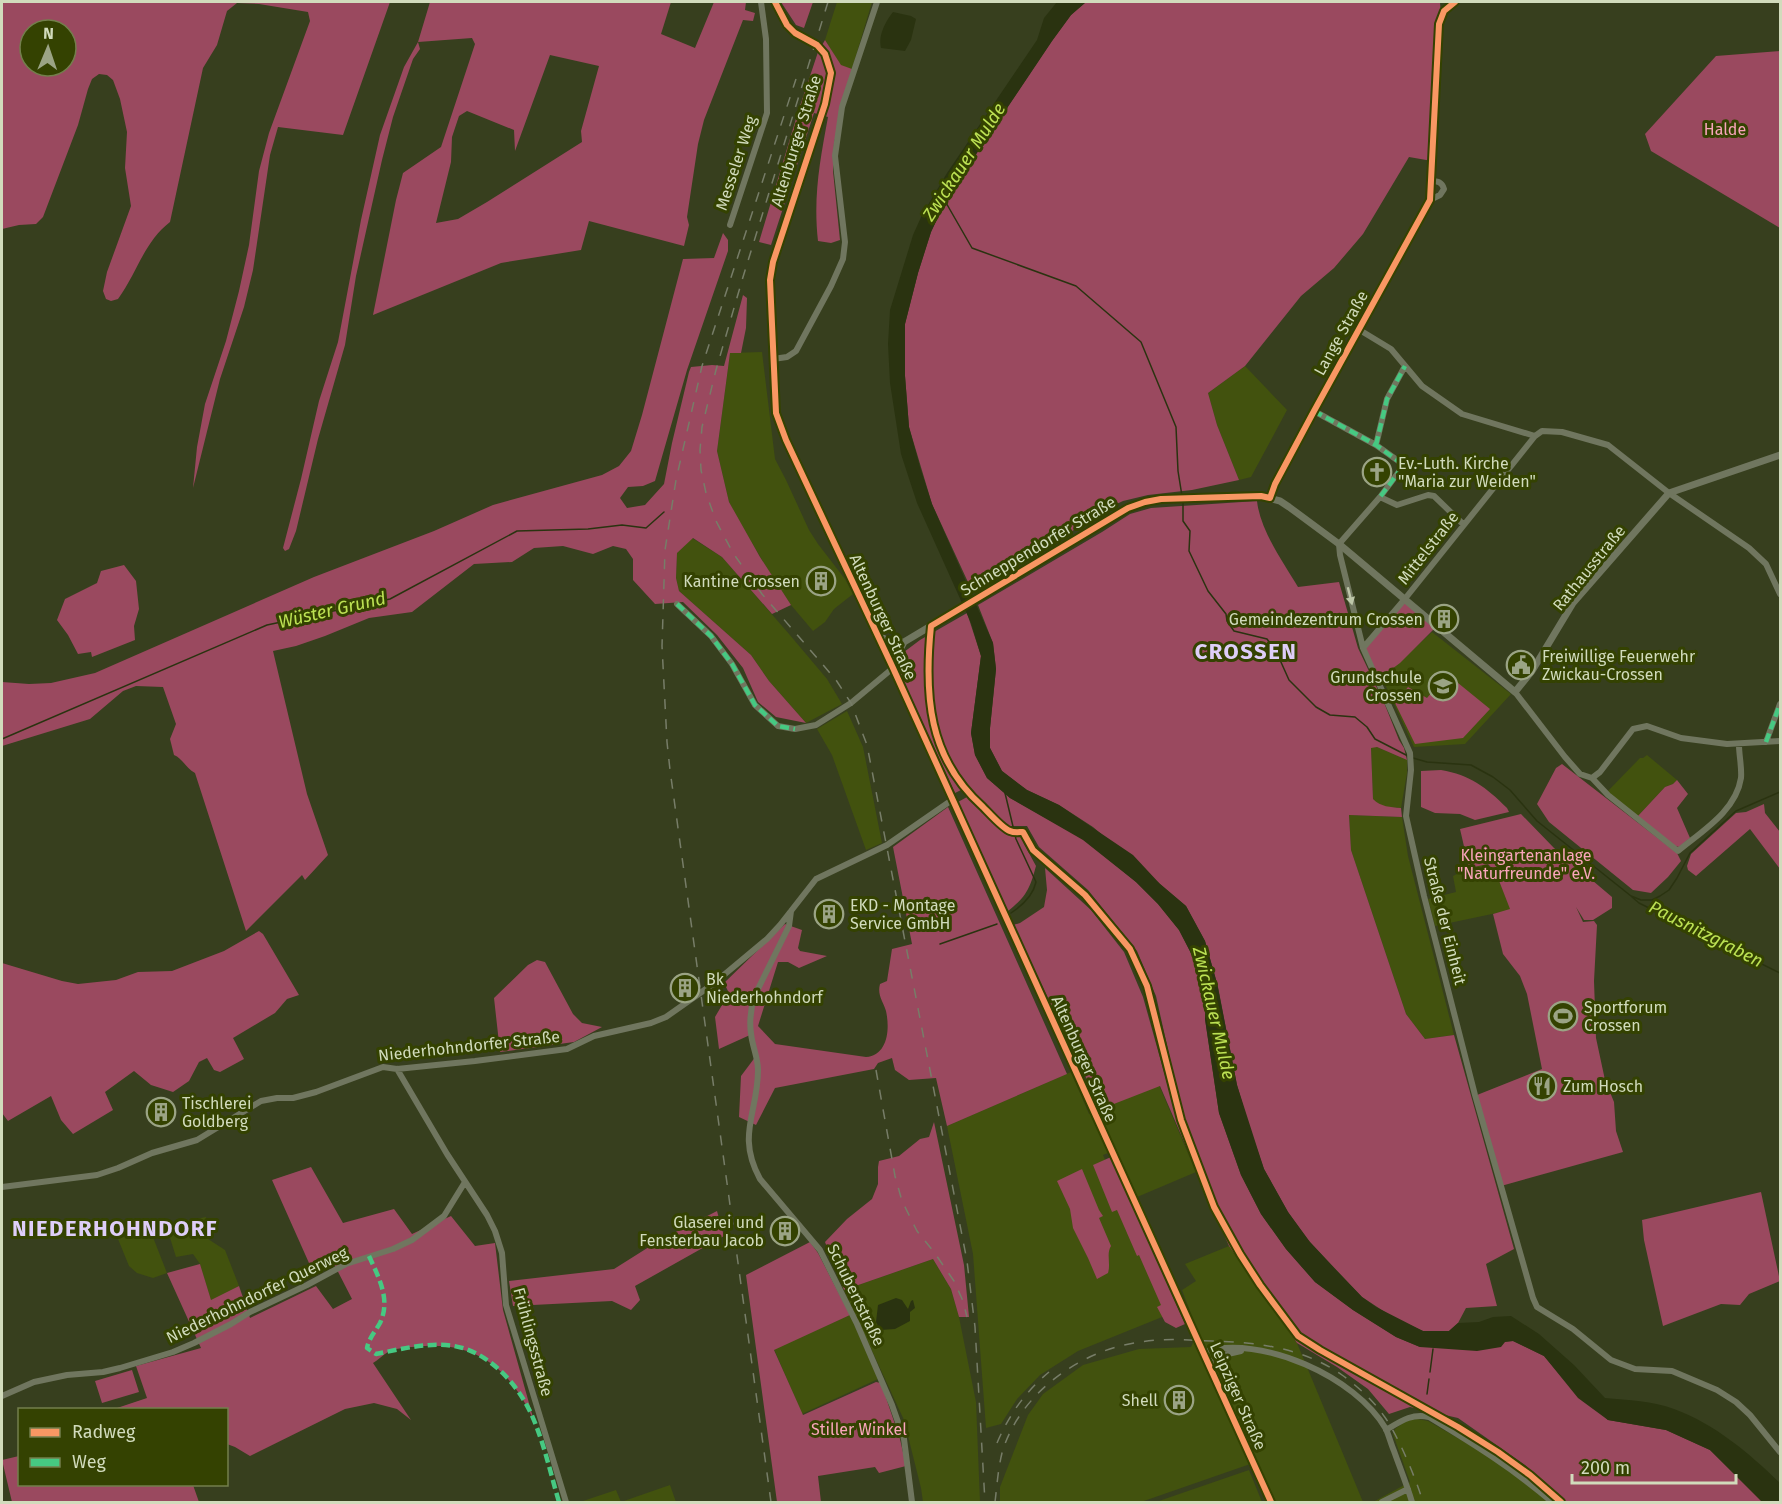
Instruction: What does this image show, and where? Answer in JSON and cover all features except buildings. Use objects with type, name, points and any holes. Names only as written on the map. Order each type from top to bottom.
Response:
[{"type":"street","name":"Messeler Weg","points":[[730,225],[767,113],[766,39],[761,2]]},
{"type":"street","name":"Altenburger Straße","points":[[776,2],[795,33],[817,45],[825,54],[831,73],[825,104],[771,271],[776,413],[786,440],[893,668],[1181,1301]]},
{"type":"street","points":[[773,359],[787,357],[796,351],[843,259],[845,242],[835,156],[842,107],[878,2]]},
{"type":"street","name":"Lange Straße","points":[[1270,498],[1275,484],[1358,329],[1431,200]]},
{"type":"street","points":[[1358,329],[1391,349],[1422,386],[1462,414],[1535,436],[1542,431],[1562,432],[1608,445],[1669,493],[1749,548],[1766,564],[1780,594]]},
{"type":"street","points":[[1376,445],[1387,399],[1406,366]]},
{"type":"street","points":[[1314,411],[1376,445],[1404,465],[1339,544]]},
{"type":"street","name":"Mittelstraße","points":[[1363,648],[1535,436]]},
{"type":"street","points":[[1669,493],[1780,454]]},
{"type":"street","name":"Rathausstraße","points":[[1515,692],[1532,671],[1574,603],[1669,493]]},
{"type":"street","points":[[1380,497],[1397,505],[1428,495],[1434,496],[1464,525]]},
{"type":"street","name":"Schneppendorfer Straße","points":[[904,642],[1128,508],[1145,502],[1161,500],[1261,496],[1289,507],[1339,544],[1515,692],[1564,758],[1580,774],[1592,778],[1608,795],[1678,851],[1720,816],[1735,798],[1741,777],[1738,745]]},
{"type":"street","name":"Straße der Einheit","points":[[1339,544],[1363,648],[1410,753],[1406,816],[1424,896],[1475,1095],[1537,1307],[1574,1329],[1611,1360],[1635,1369],[1672,1371],[1717,1390],[1736,1402],[1750,1415],[1780,1452]]},
{"type":"street","name":"Altenburger Straße","points":[[677,604],[711,636],[732,664],[754,705],[778,726],[795,729],[816,725],[851,703],[893,668]]},
{"type":"street","points":[[876,634],[890,642],[904,642],[893,668]]},
{"type":"street","points":[[1766,742],[1780,704]]},
{"type":"street","points":[[1592,778],[1600,772],[1633,729],[1647,726],[1681,738],[1738,745],[1780,741]]},
{"type":"street","name":"Niederhohndorfer Straße","points":[[2,1187],[97,1175],[152,1153],[197,1140],[261,1101],[293,1098],[316,1092],[383,1067],[397,1069],[567,1049],[594,1036],[651,1023],[666,1017],[713,984],[767,939],[816,879],[887,845],[952,800]]},
{"type":"street","name":"Schubertstraße","points":[[791,911],[789,926],[754,997],[751,1009],[751,1034],[758,1069],[749,1127],[749,1150],[753,1166],[760,1179],[820,1250],[857,1324],[904,1439],[912,1503]]},
{"type":"street","name":"Frühlingsstraße","points":[[397,1069],[495,1231],[502,1253],[506,1305],[566,1503]]},
{"type":"street","name":"Niederhohndorfer Querweg","points":[[2,1396],[34,1382],[67,1375],[112,1370],[173,1352],[194,1343],[249,1312],[346,1264],[393,1249],[412,1240],[444,1216],[465,1182]]},
{"type":"street","name":"Leipziger Straße","points":[[1181,1301],[1271,1503]]},
{"type":"street","points":[[1203,1352],[1230,1347],[1250,1350],[1293,1360],[1312,1367],[1337,1381],[1359,1397],[1386,1430],[1412,1503]]},
{"type":"street","points":[[1208,1364],[1219,1356],[1231,1352],[1250,1350]]},
{"type":"street","points":[[1386,1430],[1412,1416],[1429,1417],[1479,1447],[1516,1473],[1552,1503]]},
{"type":"street","points":[[1382,1503],[1408,1489]]},
{"type":"shaded area","points":[[837,2],[872,2],[852,69],[841,66],[825,40]]},
{"type":"shaded area","points":[[762,352],[775,459],[809,530],[845,579],[853,594],[834,609],[825,622],[813,631],[772,577],[738,519],[729,502],[717,451],[730,353]]},
{"type":"shaded area","points":[[1245,366],[1287,410],[1251,477],[1239,480],[1217,425],[1208,393]]},
{"type":"shaded area","points":[[692,538],[722,557],[827,679],[842,704],[806,723],[769,681],[751,655],[679,591],[676,578],[677,553]]},
{"type":"shaded area","name":"Grundschule Crossen","points":[[1432,632],[1511,694],[1465,744],[1414,747],[1382,678]]},
{"type":"shaded area","points":[[847,711],[863,747],[882,843],[866,850],[832,755],[817,729]]},
{"type":"shaded area","points":[[1371,747],[1377,747],[1407,760],[1401,808],[1386,807],[1377,804],[1373,799]]},
{"type":"shaded area","points":[[1647,755],[1677,780],[1665,787],[1637,817],[1607,792],[1640,758]]},
{"type":"shaded area","points":[[1349,815],[1402,817],[1408,856],[1454,1035],[1425,1039],[1406,1014],[1351,850]]},
{"type":"shaded area","points":[[1487,864],[1496,873],[1511,910],[1435,926],[1428,899],[1456,892],[1453,876],[1469,868]]},
{"type":"shaded area","points":[[1071,1072],[1089,1114],[1159,1085],[1196,1172],[1130,1200],[1108,1153],[1103,1155],[1172,1313],[1078,1351],[1040,1375],[1017,1399],[1001,1424],[986,1428],[973,1254],[947,1126]]},
{"type":"shaded area","points":[[206,1217],[208,1239],[225,1250],[239,1286],[211,1301],[200,1264],[193,1254],[176,1257],[166,1225]]},
{"type":"shaded area","points":[[149,1227],[167,1273],[153,1278],[137,1273],[129,1266],[118,1239]]},
{"type":"shaded area","points":[[1229,1246],[1297,1343],[1363,1502],[1275,1502],[1256,1462],[1141,1502],[1000,1502],[1000,1487],[1028,1415],[1043,1394],[1083,1365],[1139,1349],[1191,1347],[1198,1332],[1182,1290],[1196,1281],[1185,1264]]},
{"type":"shaded area","points":[[933,1259],[951,1289],[976,1402],[980,1502],[923,1502],[904,1420],[844,1290]]},
{"type":"shaded area","points":[[850,1315],[878,1379],[802,1414],[774,1349]]},
{"type":"shaded area","points":[[1417,1419],[1428,1421],[1491,1457],[1549,1502],[1373,1502],[1410,1482],[1393,1434],[1395,1429],[1406,1421]]},
{"type":"shaded area","points":[[1249,1470],[1262,1502],[1156,1502]]},
{"type":"shaded area","points":[[670,1485],[676,1502],[621,1502]]},
{"type":"shaded area","points":[[616,1490],[621,1502],[580,1502]]},
{"type":"green space","points":[[2,2],[390,2],[343,135],[278,127],[270,155],[253,270],[244,307],[220,379],[193,488],[197,447],[205,404],[226,341],[239,291],[249,245],[259,171],[269,133],[310,21],[308,12],[237,3],[227,11],[217,45],[203,68],[170,222],[147,248],[118,299],[111,301],[106,299],[103,291],[107,272],[131,206],[125,168],[127,132],[120,99],[113,80],[107,75],[99,74],[92,79],[78,125],[43,217],[36,224],[2,229]]},
{"type":"green space","points":[[430,2],[671,2],[661,34],[695,48],[714,2],[746,2],[745,10],[755,13],[753,21],[743,20],[704,120],[698,144],[687,217],[689,225],[684,246],[589,221],[581,250],[501,263],[373,315],[403,173],[441,147],[475,44],[472,38],[418,42]],"holes":[[[550,55],[599,66],[581,131],[582,142],[458,219],[436,223],[451,162],[452,137],[459,116],[467,111],[514,130],[515,151]]]},
{"type":"green space","points":[[781,2],[813,2],[804,28],[796,25]]},
{"type":"green space","points":[[1086,2],[1440,2],[1432,161],[1409,157],[1363,234],[1334,268],[1301,296],[1245,366],[1208,393],[1217,425],[1239,480],[1123,501],[1104,510],[973,593],[932,504],[909,427],[905,376],[905,324],[931,232],[948,196],[1052,41],[1071,15]]},
{"type":"green space","points":[[825,40],[841,65],[852,69],[834,143],[833,171],[840,240],[831,243],[818,241],[817,194],[828,117],[814,113],[771,245],[759,242],[798,112],[818,52]]},
{"type":"green space","points":[[418,42],[420,49],[413,59],[393,117],[382,160],[356,276],[345,345],[318,439],[296,531],[289,549],[285,551],[283,548],[319,401],[338,342],[380,135],[404,67]]},
{"type":"green space","name":"Halde","points":[[1780,51],[1780,228],[1651,151],[1645,134],[1716,56]]},
{"type":"green space","points":[[723,233],[728,240],[728,251],[687,370],[655,481],[643,486],[628,487],[620,498],[627,508],[645,505],[664,484],[691,367],[724,366],[743,295],[747,298],[746,328],[741,353],[730,353],[717,451],[729,502],[760,557],[791,605],[772,614],[722,557],[693,538],[677,553],[676,578],[679,591],[751,655],[769,681],[806,723],[776,717],[758,702],[743,668],[717,635],[683,602],[655,604],[633,580],[633,559],[626,549],[613,546],[593,554],[563,546],[534,548],[512,562],[474,564],[412,612],[369,618],[296,646],[273,651],[307,794],[328,855],[305,880],[302,875],[246,931],[195,773],[174,755],[170,739],[176,724],[163,687],[136,686],[123,691],[90,719],[2,746],[2,682],[51,683],[95,673],[314,577],[434,531],[493,505],[602,475],[619,466],[631,451],[683,259],[714,258]]},
{"type":"green space","points":[[1257,501],[1267,534],[1298,587],[1339,582],[1358,648],[1404,748],[1407,760],[1377,747],[1371,748],[1373,799],[1382,805],[1401,808],[1402,817],[1349,815],[1351,850],[1406,1014],[1425,1039],[1454,1035],[1514,1249],[1486,1264],[1497,1306],[1466,1308],[1458,1323],[1449,1331],[1423,1331],[1394,1318],[1362,1297],[1308,1240],[1288,1212],[1264,1169],[1249,1126],[1237,1085],[1218,987],[1205,941],[1186,906],[1093,827],[1059,805],[1027,790],[1002,771],[990,748],[996,669],[993,643],[978,605],[1130,514],[1151,508]]},
{"type":"green space","points":[[124,565],[136,581],[139,609],[134,626],[135,640],[92,657],[91,652],[78,654],[57,620],[65,599],[97,583],[101,571]]},
{"type":"green space","points":[[1404,600],[1436,627],[1400,663],[1377,680],[1363,648]]},
{"type":"green space","points":[[967,613],[981,656],[971,733],[975,755],[987,778],[1010,798],[1083,839],[1136,882],[1179,930],[1194,959],[1206,1000],[1205,1019],[1219,1113],[1241,1175],[1261,1214],[1286,1249],[1315,1282],[1353,1310],[1396,1337],[1420,1347],[1513,1341],[1544,1356],[1561,1376],[1608,1420],[1666,1430],[1710,1450],[1763,1502],[1566,1502],[1525,1465],[1458,1418],[1410,1407],[1389,1414],[1368,1389],[1297,1343],[1229,1246],[1160,1086],[1101,1109],[1013,925],[1044,907],[1047,890],[1045,868],[1091,910],[1124,952],[1143,997],[1167,1083],[1175,1081],[1156,996],[1137,951],[1088,890],[1039,847],[1027,826],[1007,826],[967,787],[955,793],[899,671],[904,652]]},
{"type":"green space","points":[[1447,674],[1490,709],[1463,738],[1415,744],[1395,703],[1408,687],[1427,698]]},
{"type":"green space","points":[[1562,764],[1677,853],[1681,861],[1651,893],[1633,890],[1549,822],[1537,804],[1556,768]]},
{"type":"green space","points":[[1441,770],[1461,775],[1477,783],[1509,812],[1475,820],[1460,814],[1435,813],[1421,807],[1421,771]]},
{"type":"green space","points":[[1677,780],[1688,794],[1677,808],[1690,838],[1679,847],[1637,817],[1665,787]]},
{"type":"green space","points":[[967,797],[1007,835],[1022,837],[1036,866],[1027,891],[1020,901],[1008,911],[958,802]]},
{"type":"green space","points":[[1764,804],[1765,813],[1780,832],[1780,869],[1750,829],[1696,876],[1688,870],[1691,854],[1736,813],[1746,812]]},
{"type":"green space","points":[[948,807],[1067,1074],[947,1126],[936,1078],[909,1080],[895,1070],[892,1058],[878,1063],[874,1069],[775,1088],[756,1125],[739,1117],[741,1076],[756,1056],[750,1035],[719,1049],[715,1017],[729,993],[724,983],[785,924],[802,930],[798,948],[800,951],[827,956],[799,968],[788,962],[778,962],[758,1026],[775,1044],[866,1057],[879,1052],[886,1040],[888,1026],[886,1011],[880,995],[880,984],[887,981],[892,949],[912,944],[893,847]]},
{"type":"green space","name":"Sportforum Crossen","points":[[1521,814],[1554,848],[1612,897],[1612,908],[1593,920],[1584,920],[1576,907],[1583,922],[1594,921],[1597,925],[1594,981],[1596,1038],[1605,1080],[1614,1102],[1616,1131],[1623,1152],[1501,1186],[1477,1095],[1542,1069],[1527,994],[1520,976],[1503,954],[1493,914],[1510,909],[1496,873],[1488,864],[1469,868],[1460,829]]},
{"type":"green space","points":[[259,931],[263,934],[299,995],[287,999],[275,1013],[233,1038],[244,1059],[220,1072],[214,1070],[207,1058],[199,1062],[189,1081],[173,1092],[151,1085],[134,1071],[105,1092],[113,1110],[73,1134],[61,1120],[51,1096],[8,1121],[2,1113],[2,963],[78,984],[116,980],[138,972],[172,971],[224,951]]},
{"type":"green space","points":[[537,960],[545,962],[573,1014],[582,1023],[602,1027],[574,1042],[500,1052],[494,998],[528,965]]},
{"type":"green space","points":[[934,1122],[964,1265],[969,1317],[959,1317],[951,1289],[933,1259],[844,1290],[825,1242],[847,1219],[872,1199],[878,1184],[879,1161],[899,1156],[920,1139],[929,1137]]},
{"type":"green space","points":[[1111,1157],[1185,1324],[1176,1328],[1165,1322],[1157,1307],[1161,1305],[1139,1255],[1137,1256],[1117,1210],[1112,1212],[1093,1165]]},
{"type":"green space","points":[[311,1167],[343,1223],[394,1209],[412,1234],[451,1216],[475,1246],[495,1243],[503,1310],[534,1421],[515,1388],[492,1364],[478,1355],[445,1346],[396,1349],[373,1363],[411,1420],[397,1409],[374,1403],[345,1409],[250,1456],[228,1444],[228,1408],[117,1408],[147,1398],[136,1366],[201,1348],[167,1273],[200,1264],[211,1300],[239,1286],[250,1318],[316,1286],[333,1309],[352,1299],[333,1262],[313,1272],[272,1180]]},
{"type":"green space","points":[[1082,1169],[1103,1216],[1099,1218],[1111,1246],[1108,1273],[1097,1279],[1073,1228],[1070,1209],[1057,1181]]},
{"type":"green space","points":[[1761,1192],[1780,1281],[1749,1294],[1740,1305],[1721,1304],[1663,1326],[1644,1240],[1642,1220]]},
{"type":"green space","points":[[717,1211],[724,1236],[635,1286],[640,1300],[631,1310],[612,1301],[513,1306],[509,1281],[614,1269],[660,1240]]},
{"type":"green space","name":"Stiller Winkel","points":[[810,1242],[850,1315],[774,1350],[803,1415],[876,1382],[881,1383],[900,1439],[906,1466],[879,1473],[875,1467],[818,1476],[821,1502],[777,1502],[746,1275]]},
{"type":"green space","points":[[132,1370],[139,1392],[102,1403],[95,1381]]},
{"type":"green space","points":[[18,1456],[18,1486],[193,1486],[199,1502],[12,1502],[2,1460]]},
{"type":"water","name":"Zwickauer Mulde","points":[[1057,2],[1086,2],[1071,15],[1052,41],[948,196],[931,232],[905,324],[905,376],[909,427],[920,467],[932,504],[993,643],[996,669],[990,748],[1002,771],[1027,790],[1059,805],[1133,855],[1160,884],[1186,906],[1205,941],[1217,983],[1237,1085],[1264,1169],[1288,1212],[1310,1242],[1362,1297],[1376,1307],[1423,1331],[1449,1331],[1458,1323],[1511,1316],[1539,1334],[1574,1365],[1605,1398],[1666,1406],[1689,1415],[1717,1431],[1744,1450],[1780,1483],[1780,1502],[1762,1502],[1710,1450],[1666,1430],[1608,1420],[1578,1398],[1544,1356],[1513,1341],[1505,1342],[1501,1347],[1477,1351],[1420,1347],[1396,1337],[1353,1310],[1315,1282],[1286,1249],[1261,1214],[1241,1175],[1219,1113],[1205,1019],[1206,1000],[1194,959],[1179,930],[1136,882],[1083,840],[1010,798],[987,778],[975,755],[971,733],[981,656],[971,623],[917,503],[901,454],[890,383],[888,344],[890,310],[913,235],[922,215],[947,173],[1037,40],[1044,18]]},
{"type":"water","points":[[893,12],[916,19],[911,40],[905,51],[881,48],[880,39],[883,29]]},
{"type":"water","points":[[896,1298],[902,1300],[908,1309],[913,1300],[915,1308],[910,1312],[910,1321],[895,1329],[880,1330],[876,1322],[878,1305]]},
{"type":"waterway","name":"Zwickauer Mulde","points":[[945,201],[972,248],[1076,286],[1141,342],[1176,427],[1178,471],[1182,496]]},
{"type":"waterway","points":[[1183,500],[1183,521],[1190,531],[1189,551],[1208,591],[1226,614],[1227,621],[1234,631],[1267,639],[1276,651],[1289,680],[1316,707],[1330,715],[1355,717],[1367,727],[1375,739],[1408,756]]},
{"type":"waterway","name":"Wüster Grund","points":[[2,739],[267,625],[390,599],[517,531],[588,529],[622,525],[646,528],[664,512]]},
{"type":"waterway","points":[[1413,758],[1427,762],[1471,765],[1493,777],[1510,790],[1537,821],[1631,896],[1641,900],[1652,900],[1669,890],[1690,853],[1736,811],[1780,792]]},
{"type":"waterway","points":[[1005,793],[1016,839],[1036,882],[1027,900],[1011,913]]},
{"type":"waterway","name":"Pausnitzgraben","points":[[1632,897],[1639,903],[1780,973]]},
{"type":"waterway","points":[[940,944],[997,924]]},
{"type":"waterway","points":[[1430,1372],[1433,1349]]},
{"type":"waterway","points":[[1427,1394],[1429,1379]]},
{"type":"railway","points":[[828,2],[716,370],[702,427],[701,470],[716,521],[733,553],[762,594],[836,680],[851,703],[867,745],[967,1261],[975,1327],[985,1502]]},
{"type":"railway","points":[[771,1502],[670,770],[662,646],[665,550],[676,480],[702,366],[796,79]]},
{"type":"railway","points":[[876,1070],[895,1176],[902,1201],[917,1231],[954,1281],[967,1317]]},
{"type":"railway","points":[[995,1502],[1002,1453],[1010,1432],[1022,1412],[1037,1394],[1074,1365],[1096,1354],[1140,1342],[1158,1340],[1246,1343],[1280,1348],[1312,1358],[1342,1375],[1370,1399],[1389,1424],[1406,1458],[1423,1502]]},
{"type":"railway","points":[[997,1443],[1018,1404],[1049,1372]]},
{"type":"marked path","points":[[1376,445],[1387,399],[1405,366]]},
{"type":"marked path","points":[[1314,411],[1376,445],[1404,465],[1380,497]]},
{"type":"marked path","points":[[677,604],[711,636],[732,664],[755,705],[778,726],[795,729]]},
{"type":"marked path","points":[[1766,742],[1780,704]]},
{"type":"marked path","points":[[369,1256],[382,1289],[384,1306],[380,1323],[367,1348],[376,1354],[424,1345],[454,1346],[476,1353],[495,1366],[519,1392],[531,1413],[559,1502]]},
{"type":"cycle path","points":[[775,2],[787,25],[795,33],[817,45],[825,54],[831,73],[825,104],[773,262],[770,280],[776,413],[786,440],[893,668],[1271,1502]]},
{"type":"cycle path","points":[[1455,2],[1444,11],[1439,24],[1430,200],[1314,411],[1275,484],[1270,498],[1261,496],[1161,499],[1128,508],[931,626],[928,676],[934,724],[941,746],[951,768],[965,788],[1004,827],[1012,832],[1023,832],[1033,850],[1085,895],[1130,949],[1147,986],[1181,1120],[1214,1207],[1260,1285],[1298,1336],[1498,1452],[1530,1475],[1561,1502]]},
{"type":"place","name":"Ev.-Luth. Kirche \"Maria zur Weiden\"","points":[[1377,472]]},
{"type":"place","name":"Kantine Crossen","points":[[821,581]]},
{"type":"place","name":"Gemeindezentrum Crossen","points":[[1444,619]]},
{"type":"place","name":"Freiwillige Feuerwehr Zwickau-Crossen","points":[[1521,665]]},
{"type":"place","name":"Grundschule Crossen","points":[[1443,686]]},
{"type":"place","name":"EKD - Montage Service GmbH","points":[[829,914]]},
{"type":"place","name":"Bk Niederhohndorf","points":[[685,988]]},
{"type":"place","name":"Sportforum Crossen","points":[[1563,1016]]},
{"type":"place","name":"Zum Hosch","points":[[1542,1086]]},
{"type":"place","name":"Tischlerei Goldberg","points":[[161,1112]]},
{"type":"place","name":"Glaserei und Fensterbau Jacob","points":[[785,1231]]},
{"type":"place","name":"Shell","points":[[1179,1400]]},
{"type":"district","name":"CROSSEN","points":[[1246,651]]},
{"type":"district","name":"NIEDERHOHNDORF","points":[[115,1228]]},
{"type":"park label","name":"Kleingartenanlage \"Naturfreunde\" e.V.","points":[[1526,864]]}]
